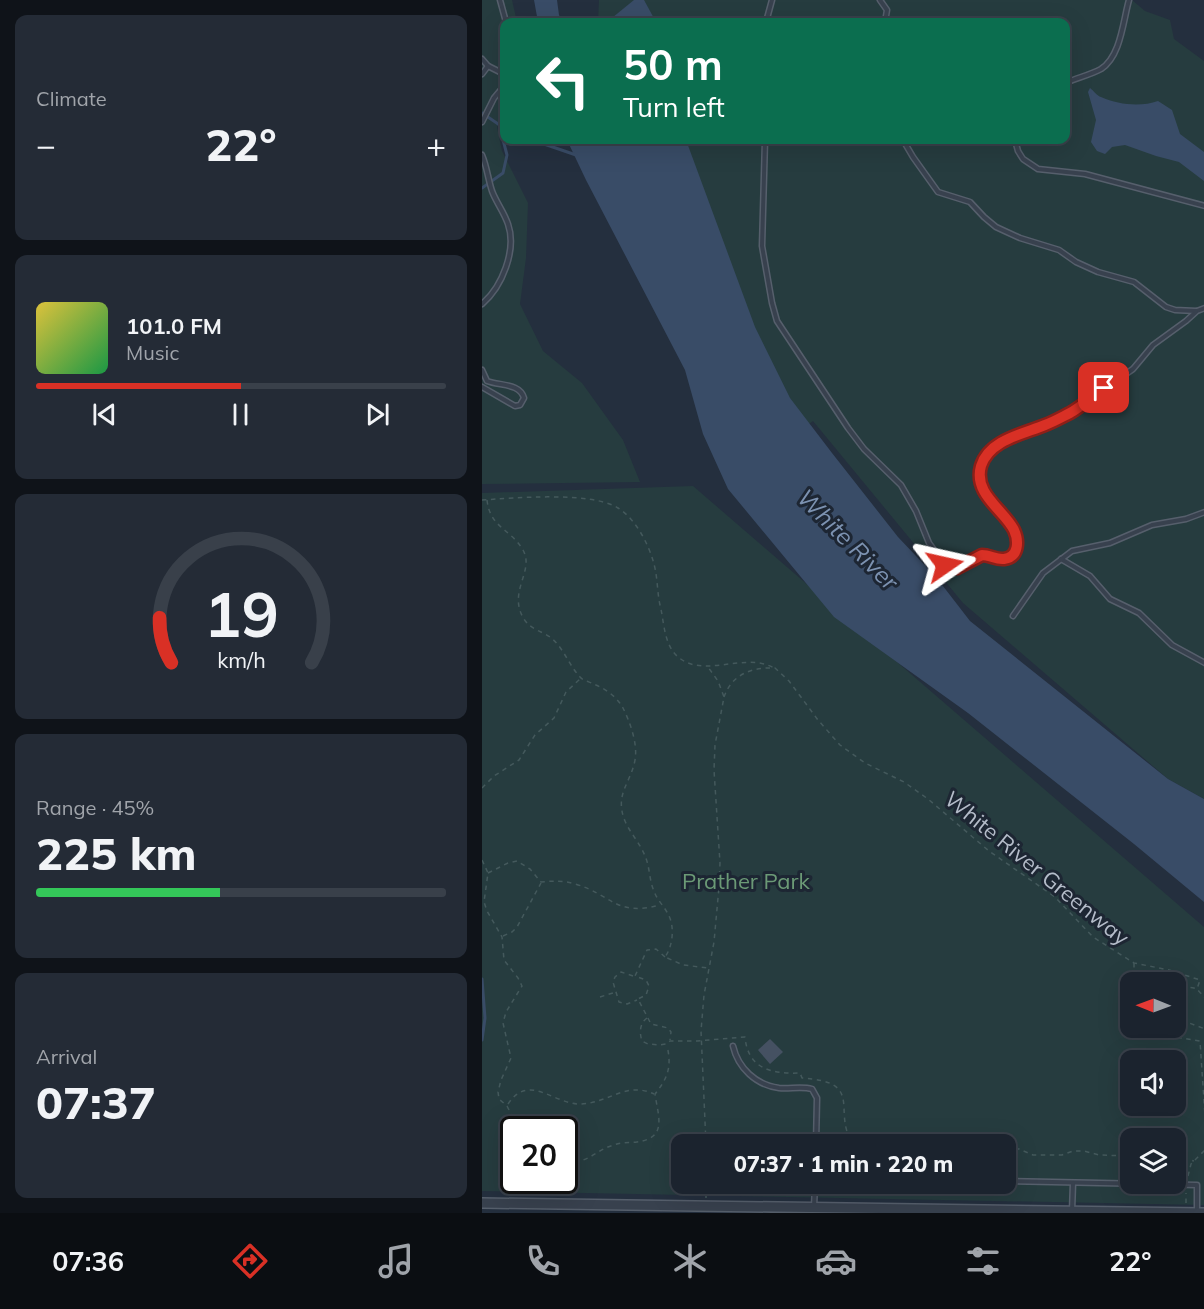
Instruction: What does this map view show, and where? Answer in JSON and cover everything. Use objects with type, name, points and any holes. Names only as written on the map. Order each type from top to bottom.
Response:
[{"type":"street","points":[[482,1203],[687,1209],[814,1208],[1205,1213]]},
{"type":"lane","points":[[500,0],[505,18]]},
{"type":"lane","points":[[767,18],[772,0]]},
{"type":"lane","points":[[880,0],[887,10],[888,18]]},
{"type":"lane","points":[[1070,81],[1101,68],[1112,56],[1117,46],[1129,0]]},
{"type":"lane","points":[[482,59],[488,66],[500,72]]},
{"type":"lane","points":[[482,74],[488,66]]},
{"type":"lane","points":[[482,122],[487,110],[500,92]]},
{"type":"lane","points":[[765,144],[762,246],[777,321],[864,449],[902,485],[929,543],[945,565],[957,568],[982,555],[998,560],[1007,559],[1016,550],[1017,538],[1012,527],[992,505],[982,483],[980,470],[988,455],[1016,435],[1045,425],[1072,411],[1133,369],[1153,345],[1196,311]]},
{"type":"lane","points":[[905,144],[938,192],[970,202],[996,227],[1020,238],[1059,250],[1076,262],[1098,272],[1134,282],[1166,307],[1196,311],[1205,308]]},
{"type":"lane","points":[[1016,144],[1022,159],[1038,170],[1085,174],[1205,206]]},
{"type":"lane","points":[[482,155],[495,197],[509,225],[510,242],[508,260],[500,279],[494,292],[482,304]]},
{"type":"lane","points":[[482,370],[487,381],[517,388],[524,398],[520,405],[515,405],[482,387]]},
{"type":"lane","points":[[1013,616],[1043,573],[1072,551],[1110,543],[1152,525],[1186,519],[1205,512]]},
{"type":"lane","points":[[1061,559],[1090,576],[1110,599],[1139,613],[1172,645],[1205,663]]},
{"type":"lane","points":[[733,1046],[740,1066],[762,1083],[778,1088],[812,1089],[816,1098],[816,1134]]},
{"type":"lane","points":[[1016,1182],[1197,1185],[1197,1212]]},
{"type":"lane","points":[[1072,1211],[1073,1182]]},
{"type":"lane","points":[[814,1208],[815,1194]]},
{"type":"path","points":[[482,500],[590,499],[605,502],[620,509],[640,533],[654,562],[659,603],[670,647],[682,660],[708,667],[756,662],[775,668]]},
{"type":"path","points":[[487,500],[490,514],[496,523],[516,541],[526,557],[526,569],[518,594],[522,616],[531,627],[557,644],[581,678],[606,690],[617,699],[633,734],[635,760],[625,786],[621,802],[622,810],[629,830],[646,858],[652,886],[672,925],[671,941],[665,957]]},
{"type":"path","points":[[708,667],[718,681],[724,697]]},
{"type":"path","points":[[706,1134],[701,1039],[703,1004],[714,942],[720,863],[715,812],[715,745],[724,697],[729,685],[738,677],[756,669],[775,668]]},
{"type":"path","name":"White River Greenway","points":[[775,668],[840,745],[865,763],[915,789],[989,851],[1050,892],[1093,937],[1134,963],[1169,970],[1200,980],[1198,989],[1205,998]]},
{"type":"path","points":[[482,788],[494,776],[519,760],[535,735],[554,717],[566,692],[581,678]]},
{"type":"path","points":[[482,860],[488,873],[485,907],[502,937],[504,960],[522,986],[504,1016],[503,1023],[511,1058],[501,1080],[498,1095],[511,1116]]},
{"type":"path","points":[[488,873],[514,861],[524,865],[541,882]]},
{"type":"path","points":[[541,882],[558,880],[576,884],[623,907],[645,908],[661,905]]},
{"type":"path","points":[[502,937],[517,927],[541,882]]},
{"type":"path","points":[[635,976],[647,950],[656,949],[665,957],[683,965],[709,968]]},
{"type":"path","points":[[1134,963],[1134,972]]},
{"type":"path","points":[[624,972],[646,980],[649,986],[646,995],[630,1004],[623,1004],[618,1000],[617,992],[613,982],[618,974],[624,972]]},
{"type":"path","points":[[1186,988],[1198,989]]},
{"type":"path","points":[[600,998],[617,992]]},
{"type":"path","points":[[638,999],[652,1025],[670,1029],[670,1041]]},
{"type":"path","points":[[647,1018],[641,1026],[642,1041],[648,1044],[745,1037],[747,1048],[753,1058],[768,1071],[800,1074],[802,1078],[832,1083],[839,1089],[842,1096],[848,1134]]},
{"type":"path","points":[[1186,1022],[1205,1029]]},
{"type":"path","points":[[1184,1038],[1200,1041],[1205,1116]]},
{"type":"path","points":[[578,1159],[580,1161],[611,1145],[647,1140],[655,1135],[660,1127],[654,1094],[670,1067],[666,1044]]},
{"type":"path","points":[[507,1106],[515,1095],[526,1090],[544,1092],[581,1104],[602,1100],[636,1088],[654,1094]]},
{"type":"path","points":[[1016,1150],[1033,1155],[1062,1155],[1073,1151],[1089,1151],[1099,1155],[1120,1156]]},
{"type":"path","points":[[1186,1158],[1195,1161]]},
{"type":"path","points":[[706,1194],[706,1200]]},
{"type":"green space","points":[[482,0],[512,0],[516,18],[500,18],[500,121],[497,127],[502,151],[528,203],[526,258],[520,304],[543,351],[582,383],[623,440],[640,482],[482,484]]},
{"type":"green space","points":[[599,0],[1132,0],[1145,11],[1170,20],[1174,39],[1204,61],[1204,799],[1168,779],[963,603],[813,421],[794,435],[645,144],[1070,144],[1070,18],[598,18]]},
{"type":"green space","name":"Prather Park","points":[[693,486],[1204,927],[1204,1205],[578,1193],[578,1116],[500,1116],[500,1191],[482,1191],[482,493]]},
{"type":"water","points":[[534,0],[557,0],[561,18],[537,18]]},
{"type":"water","points":[[634,0],[644,0],[654,18],[612,18]]},
{"type":"water","points":[[1090,88],[1100,96],[1115,102],[1137,104],[1158,101],[1172,110],[1180,134],[1204,152],[1204,181],[1179,162],[1125,145],[1112,147],[1105,154],[1097,151],[1091,142],[1096,120],[1088,92]]},
{"type":"water","name":"White River","points":[[569,144],[687,144],[755,327],[790,398],[898,537],[936,577],[970,621],[1168,779],[1204,799],[1204,902],[968,713],[834,617],[728,489],[703,434],[685,370]]},
{"type":"building","points":[[770,1039],[783,1052],[770,1064],[758,1050]]},
{"type":"waterway","points":[[482,113],[500,125]]},
{"type":"waterway","points":[[482,188],[503,173],[507,155],[504,144]]},
{"type":"waterway","points":[[544,144],[576,155]]},
{"type":"waterway","points":[[482,979],[485,1018],[482,1040]]},
{"type":"route","points":[[945,565],[957,568],[982,555],[998,560],[1007,559],[1014,554],[1017,538],[1012,527],[987,497],[980,476],[983,462],[995,448],[1006,441],[1072,411],[1104,388]]}]
